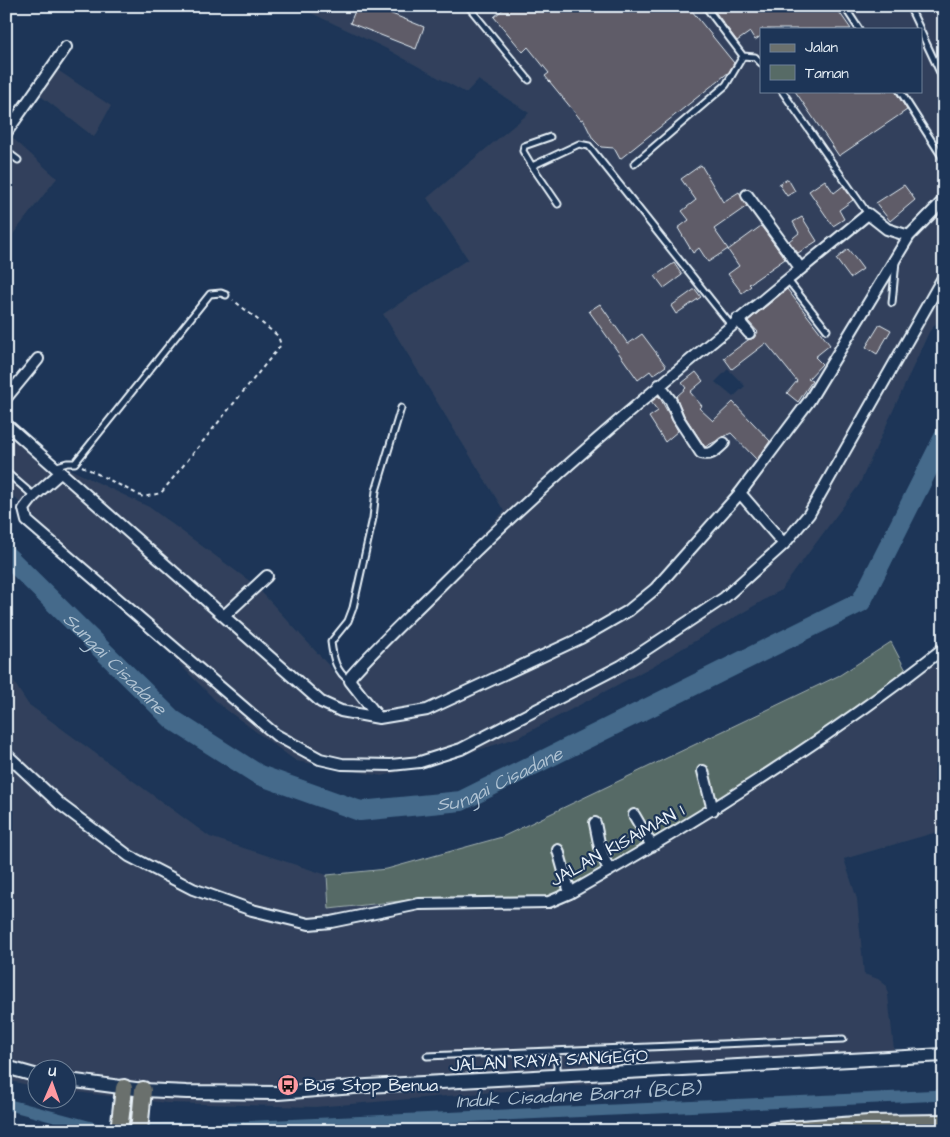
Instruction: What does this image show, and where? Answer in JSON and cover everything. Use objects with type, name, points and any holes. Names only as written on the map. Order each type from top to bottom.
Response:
[{"type":"main road","points":[[119,1131],[123,1094]]},
{"type":"main road","points":[[138,1131],[142,1096]]},
{"type":"main road","points":[[774,1131],[869,1124],[944,1123]]},
{"type":"street","points":[[6,133],[66,47]]},
{"type":"street","points":[[747,195],[801,269]]},
{"type":"street","points":[[6,424],[321,702],[340,711],[379,718],[427,710],[582,638],[628,611],[655,589],[740,493],[808,401],[909,236],[944,200]]},
{"type":"street","points":[[379,718],[350,681],[361,664],[478,548],[553,478],[734,322],[868,214],[887,230],[909,236]]},
{"type":"street","points":[[57,470],[24,509],[27,521],[276,735],[320,759],[342,764],[391,765],[420,762],[461,749],[622,666],[724,598],[784,544],[809,514],[944,276]]},
{"type":"street","points":[[734,322],[749,333]]},
{"type":"street","points":[[6,398],[38,359]]},
{"type":"street","points":[[659,386],[671,401],[678,418],[701,453],[708,455],[713,453],[724,443]]},
{"type":"street","points":[[740,493],[784,544]]},
{"type":"street","points":[[224,616],[267,576]]},
{"type":"street","name":"JALAN KISAIMAN 1","points":[[6,754],[61,805],[129,856],[193,889],[252,910],[309,924],[332,922],[419,904],[549,902],[570,893],[713,810],[805,750],[944,648]]},
{"type":"street","points":[[703,771],[713,810]]},
{"type":"street","points":[[634,815],[652,846]]},
{"type":"street","points":[[595,823],[600,848],[609,871]]},
{"type":"street","points":[[558,850],[570,893]]},
{"type":"street","name":"JALAN RAYA SANGEGO","points":[[78,1083],[123,1094],[142,1096],[278,1093],[367,1086],[944,1055]]},
{"type":"street","points":[[6,1068],[28,1074]]},
{"type":"lane","points":[[468,6],[529,80]]},
{"type":"lane","points":[[704,6],[743,56],[754,57],[760,62]]},
{"type":"lane","points":[[844,6],[858,28]]},
{"type":"lane","points":[[909,6],[920,28]]},
{"type":"lane","points":[[922,34],[944,81]]},
{"type":"lane","points":[[634,164],[726,86],[743,56]]},
{"type":"lane","points":[[783,92],[868,214]]},
{"type":"lane","points":[[901,92],[944,160]]},
{"type":"lane","points":[[550,137],[524,146],[523,151],[558,204]]},
{"type":"lane","points":[[532,166],[576,146],[589,146],[734,322]]},
{"type":"lane","points":[[6,151],[18,160]]},
{"type":"lane","points":[[892,303],[897,258]]},
{"type":"lane","points":[[787,278],[827,330]]},
{"type":"lane","points":[[57,470],[75,463],[210,294],[222,293],[226,295]]},
{"type":"lane","points":[[350,681],[342,676],[334,659],[332,642],[348,621],[353,608],[373,518],[376,491],[401,408]]},
{"type":"lane","points":[[6,472],[34,496]]},
{"type":"lane","points":[[427,1056],[843,1039]]},
{"type":"lane","points":[[557,1051],[557,1077]]},
{"type":"path","points":[[75,463],[143,496],[162,494],[281,345],[278,336],[226,295]]},
{"type":"shaded area","points":[[310,6],[944,6],[944,314],[929,332],[859,485],[781,590],[651,667],[519,737],[438,763],[382,776],[296,761],[220,705],[6,489],[6,420],[59,464],[149,507],[255,585],[343,681],[504,511],[383,314],[468,259],[427,198],[529,113],[478,80],[466,93],[385,48],[307,11]],"holes":[[[728,369],[745,386],[733,397],[715,382]]]},
{"type":"shaded area","points":[[56,69],[111,106],[94,137],[38,94]]},
{"type":"shaded area","points":[[7,133],[57,178],[10,238],[6,234]]},
{"type":"shaded area","points":[[934,664],[944,684],[944,830],[844,859],[857,899],[864,974],[878,979],[887,986],[895,1059],[315,1107],[167,1103],[78,1092],[78,1060],[28,1060],[28,1085],[6,1080],[6,670],[28,704],[210,837],[327,875],[329,909],[418,899],[563,903],[723,810]]},
{"type":"shaded area","points":[[944,1112],[944,1131],[580,1131]]},
{"type":"green space","points":[[891,642],[911,680],[723,810],[563,903],[418,899],[329,909],[327,875],[387,869],[502,837],[840,675]]},
{"type":"building","points":[[357,6],[372,6],[424,27],[416,49],[350,23]]},
{"type":"building","points":[[507,6],[688,6],[734,63],[729,72],[620,159],[614,148],[601,147],[593,139],[583,119],[581,120],[545,76],[549,73],[528,47],[523,52],[494,17]]},
{"type":"building","points":[[711,6],[835,6],[850,28],[760,28],[760,37],[755,40],[750,32],[737,41]]},
{"type":"building","points":[[796,92],[896,92],[907,110],[839,156]]},
{"type":"building","points":[[701,165],[723,202],[739,192],[747,206],[714,229],[728,249],[708,262],[699,248],[693,253],[678,228],[689,220],[682,211],[696,200],[681,179]]},
{"type":"building","points":[[788,179],[795,191],[787,196],[779,184]]},
{"type":"building","points":[[825,180],[834,193],[843,186],[853,200],[839,210],[844,219],[833,226],[809,191]]},
{"type":"building","points":[[904,185],[915,200],[890,221],[876,203]]},
{"type":"building","points":[[802,217],[817,241],[798,253],[789,241],[799,233],[793,222]]},
{"type":"building","points":[[761,226],[785,259],[749,284],[751,286],[742,293],[728,274],[739,266],[728,250]]},
{"type":"building","points":[[848,249],[863,269],[850,278],[836,259]]},
{"type":"building","points":[[674,263],[682,275],[664,288],[655,276]]},
{"type":"building","points":[[695,289],[701,297],[676,314],[671,306]]},
{"type":"building","points":[[787,289],[830,345],[815,357],[822,364],[808,379],[812,381],[798,402],[787,393],[797,381],[766,343],[732,369],[724,358],[748,340],[754,338],[758,332],[748,321]]},
{"type":"building","points":[[600,304],[628,344],[642,334],[666,366],[653,375],[650,371],[638,380],[589,311]]},
{"type":"building","points":[[880,324],[891,330],[877,354],[866,347]]},
{"type":"building","points":[[696,372],[703,381],[690,392],[702,406],[699,408],[713,421],[733,402],[770,441],[757,460],[731,433],[705,447],[684,415],[676,397],[686,388],[682,383]]},
{"type":"building","points":[[659,396],[678,431],[665,442],[649,417],[658,411],[651,402]]},
{"type":"waterway","name":"Sungai Cisadane","points":[[6,555],[173,720],[259,775],[360,811],[461,801],[861,602],[944,437]]},
{"type":"waterway","name":"Induk Cisadane Barat (BCB)","points":[[6,1104],[99,1129],[216,1128],[944,1095]]},
{"type":"place","name":"Bus Stop Benua","points":[[288,1085]]}]
